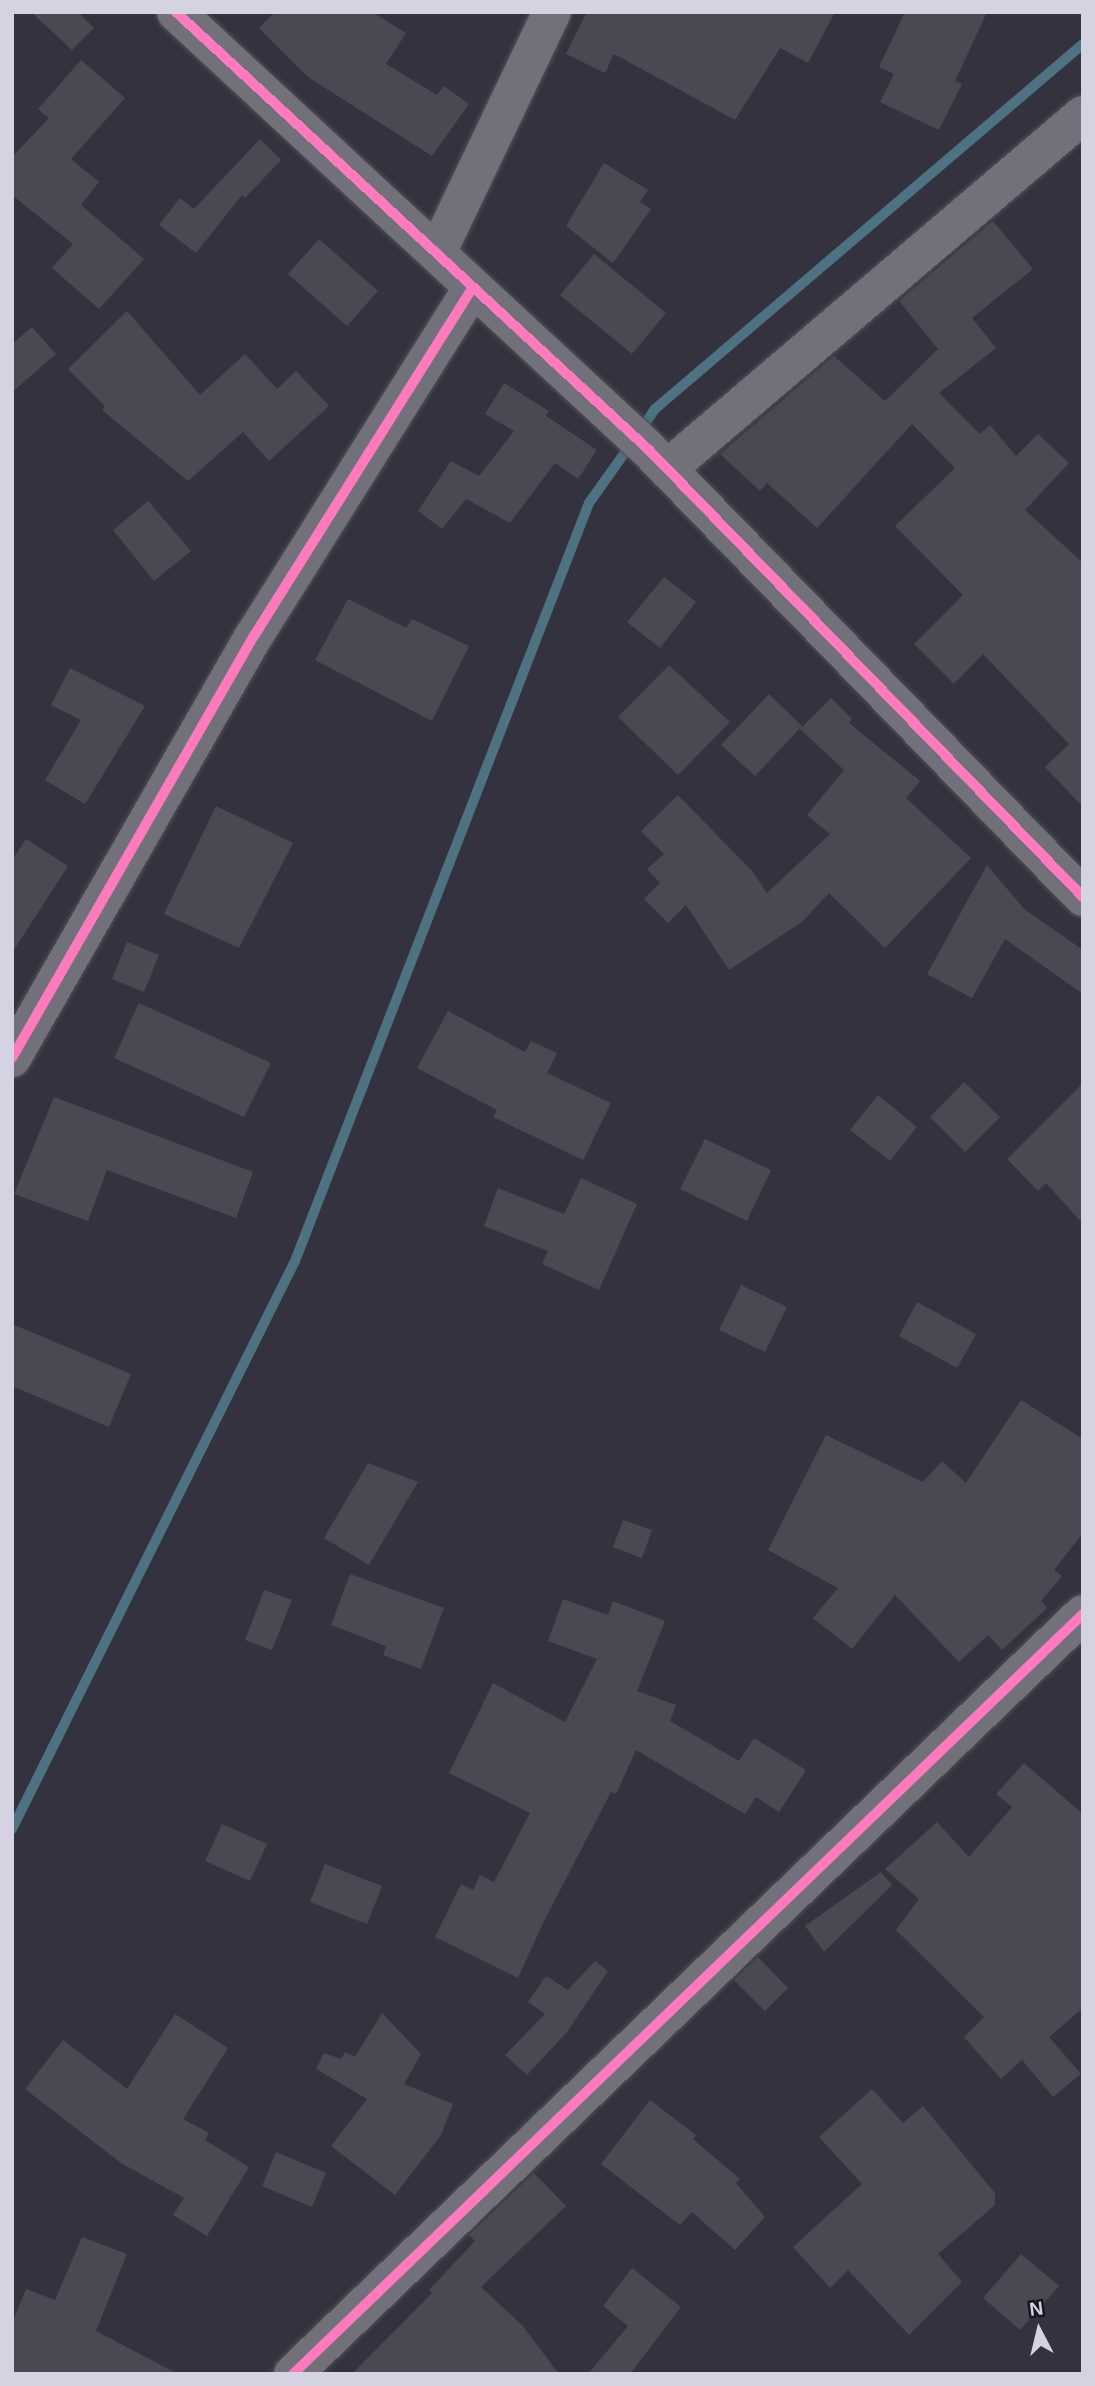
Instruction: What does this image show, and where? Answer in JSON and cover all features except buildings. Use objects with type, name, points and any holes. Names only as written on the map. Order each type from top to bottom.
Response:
[{"type":"street","points":[[176,12],[612,415],[1083,897]]},
{"type":"street","points":[[437,254],[552,12]]},
{"type":"street","points":[[658,460],[1083,116]]},
{"type":"street","points":[[12,1058],[254,636],[472,288]]},
{"type":"street","points":[[293,2374],[1083,1614]]},
{"type":"waterway","points":[[640,431],[655,409],[1083,44]]},
{"type":"waterway","points":[[12,1829],[295,1261],[589,503],[631,444]]},
{"type":"cycle path","points":[[176,12],[649,450],[1083,897]]},
{"type":"cycle path","points":[[12,1058],[254,636],[472,288]]},
{"type":"cycle path","points":[[293,2374],[1083,1614]]}]
